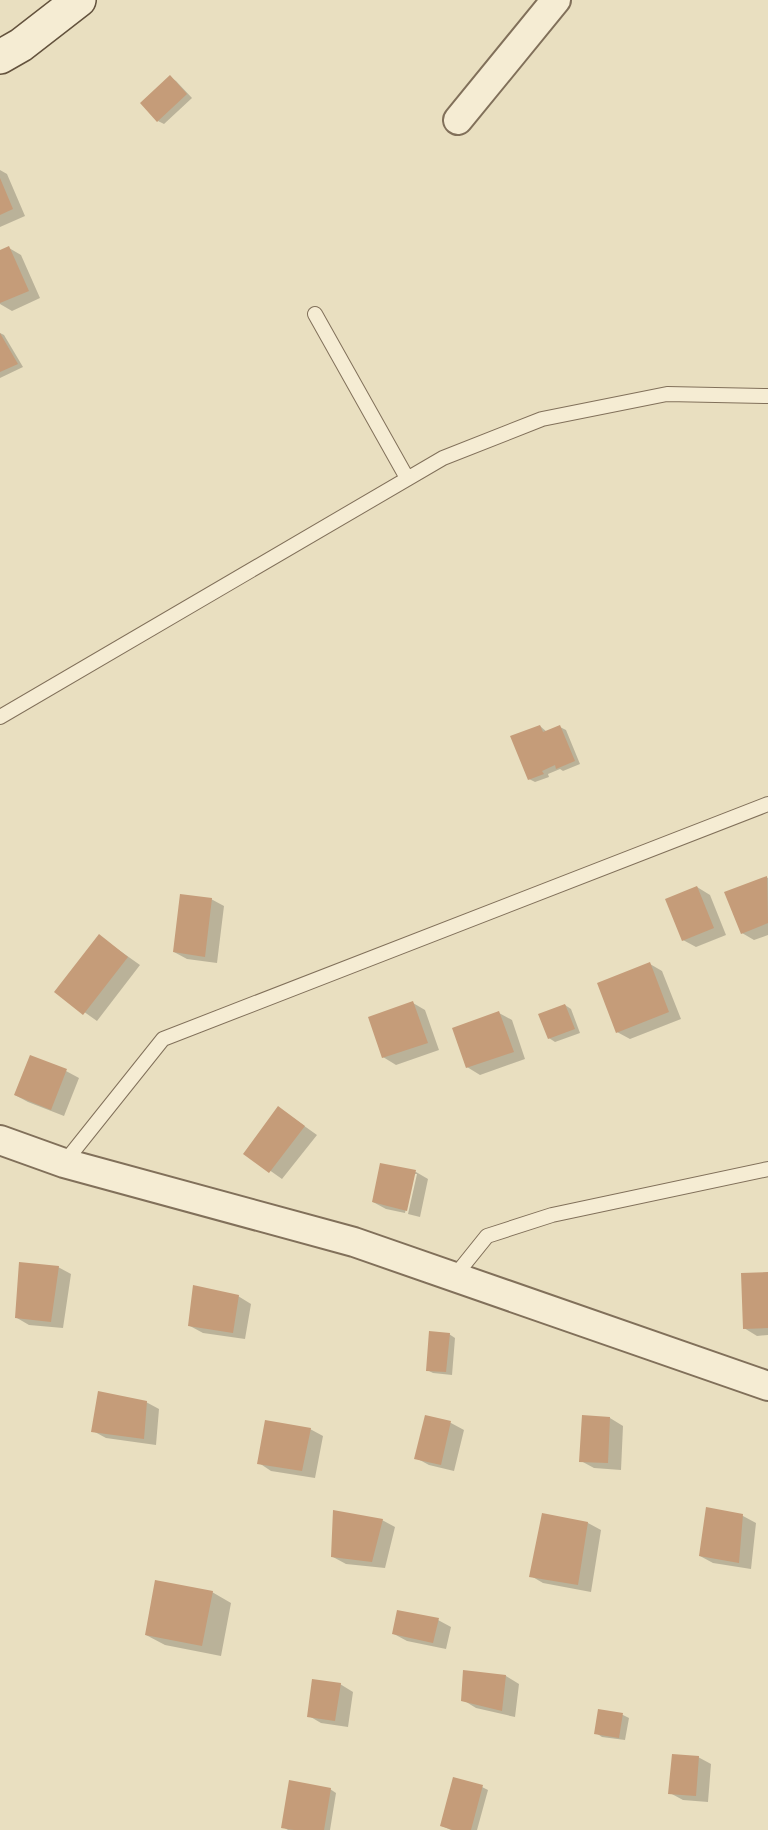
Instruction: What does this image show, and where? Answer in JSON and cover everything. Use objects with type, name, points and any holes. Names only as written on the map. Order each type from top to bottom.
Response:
[{"type":"main road","points":[[0,57],[21,45],[79,0]]},
{"type":"street","points":[[458,120],[556,0]]},
{"type":"street","points":[[0,1140],[64,1163],[354,1242],[768,1386]]},
{"type":"lane","points":[[315,314],[407,478]]},
{"type":"lane","points":[[0,717],[443,458],[542,419],[667,394],[768,396]]},
{"type":"lane","points":[[64,1163],[163,1039],[768,804]]},
{"type":"lane","points":[[454,1277],[487,1236],[552,1215],[768,1168]]},
{"type":"building","points":[[170,75],[187,94],[157,122],[140,103]]},
{"type":"building","points":[[0,178],[13,209],[0,215]]},
{"type":"building","points":[[9,246],[29,291],[0,303],[0,250]]},
{"type":"building","points":[[0,333],[18,364],[0,372]]},
{"type":"building","points":[[540,725],[543,732],[560,725],[575,761],[556,769],[555,765],[542,771],[544,774],[528,780],[510,736]]},
{"type":"building","points":[[767,876],[768,923],[741,934],[724,892]]},
{"type":"building","points":[[697,886],[714,928],[682,941],[665,899]]},
{"type":"building","points":[[180,894],[212,898],[205,957],[173,952]]},
{"type":"building","points":[[99,934],[128,957],[83,1015],[54,992]]},
{"type":"building","points":[[650,962],[669,1012],[616,1033],[597,983]]},
{"type":"building","points":[[413,1001],[428,1043],[382,1058],[368,1017]]},
{"type":"building","points":[[565,1004],[575,1029],[548,1039],[538,1014]]},
{"type":"building","points":[[499,1011],[514,1052],[466,1068],[452,1028]]},
{"type":"building","points":[[30,1055],[67,1069],[51,1110],[14,1095]]},
{"type":"building","points":[[278,1106],[305,1126],[269,1173],[243,1154]]},
{"type":"building","points":[[380,1163],[416,1170],[407,1211],[372,1202]]},
{"type":"building","points":[[19,1262],[59,1266],[51,1322],[15,1318]]},
{"type":"building","points":[[768,1272],[768,1328],[743,1329],[741,1273]]},
{"type":"building","points":[[193,1285],[239,1295],[233,1333],[188,1326]]},
{"type":"building","points":[[429,1331],[450,1333],[446,1372],[426,1371]]},
{"type":"building","points":[[98,1391],[147,1401],[144,1439],[91,1432]]},
{"type":"building","points":[[425,1415],[451,1421],[441,1465],[414,1459]]},
{"type":"building","points":[[582,1415],[610,1417],[608,1463],[579,1462]]},
{"type":"building","points":[[265,1420],[311,1428],[302,1471],[257,1464]]},
{"type":"building","points":[[706,1507],[743,1514],[739,1563],[699,1556]]},
{"type":"building","points":[[333,1510],[383,1519],[372,1562],[331,1557]]},
{"type":"building","points":[[542,1513],[588,1522],[578,1585],[529,1577]]},
{"type":"building","points":[[155,1580],[213,1591],[202,1646],[145,1635]]},
{"type":"building","points":[[397,1610],[439,1618],[433,1643],[392,1634]]},
{"type":"building","points":[[463,1670],[506,1675],[502,1711],[461,1701]]},
{"type":"building","points":[[312,1679],[341,1683],[335,1721],[307,1717]]},
{"type":"building","points":[[598,1709],[623,1713],[619,1738],[594,1734]]},
{"type":"building","points":[[672,1754],[699,1756],[696,1796],[668,1794]]},
{"type":"building","points":[[453,1777],[483,1785],[471,1830],[453,1830],[440,1826]]},
{"type":"building","points":[[289,1780],[331,1788],[324,1830],[281,1828]]}]
